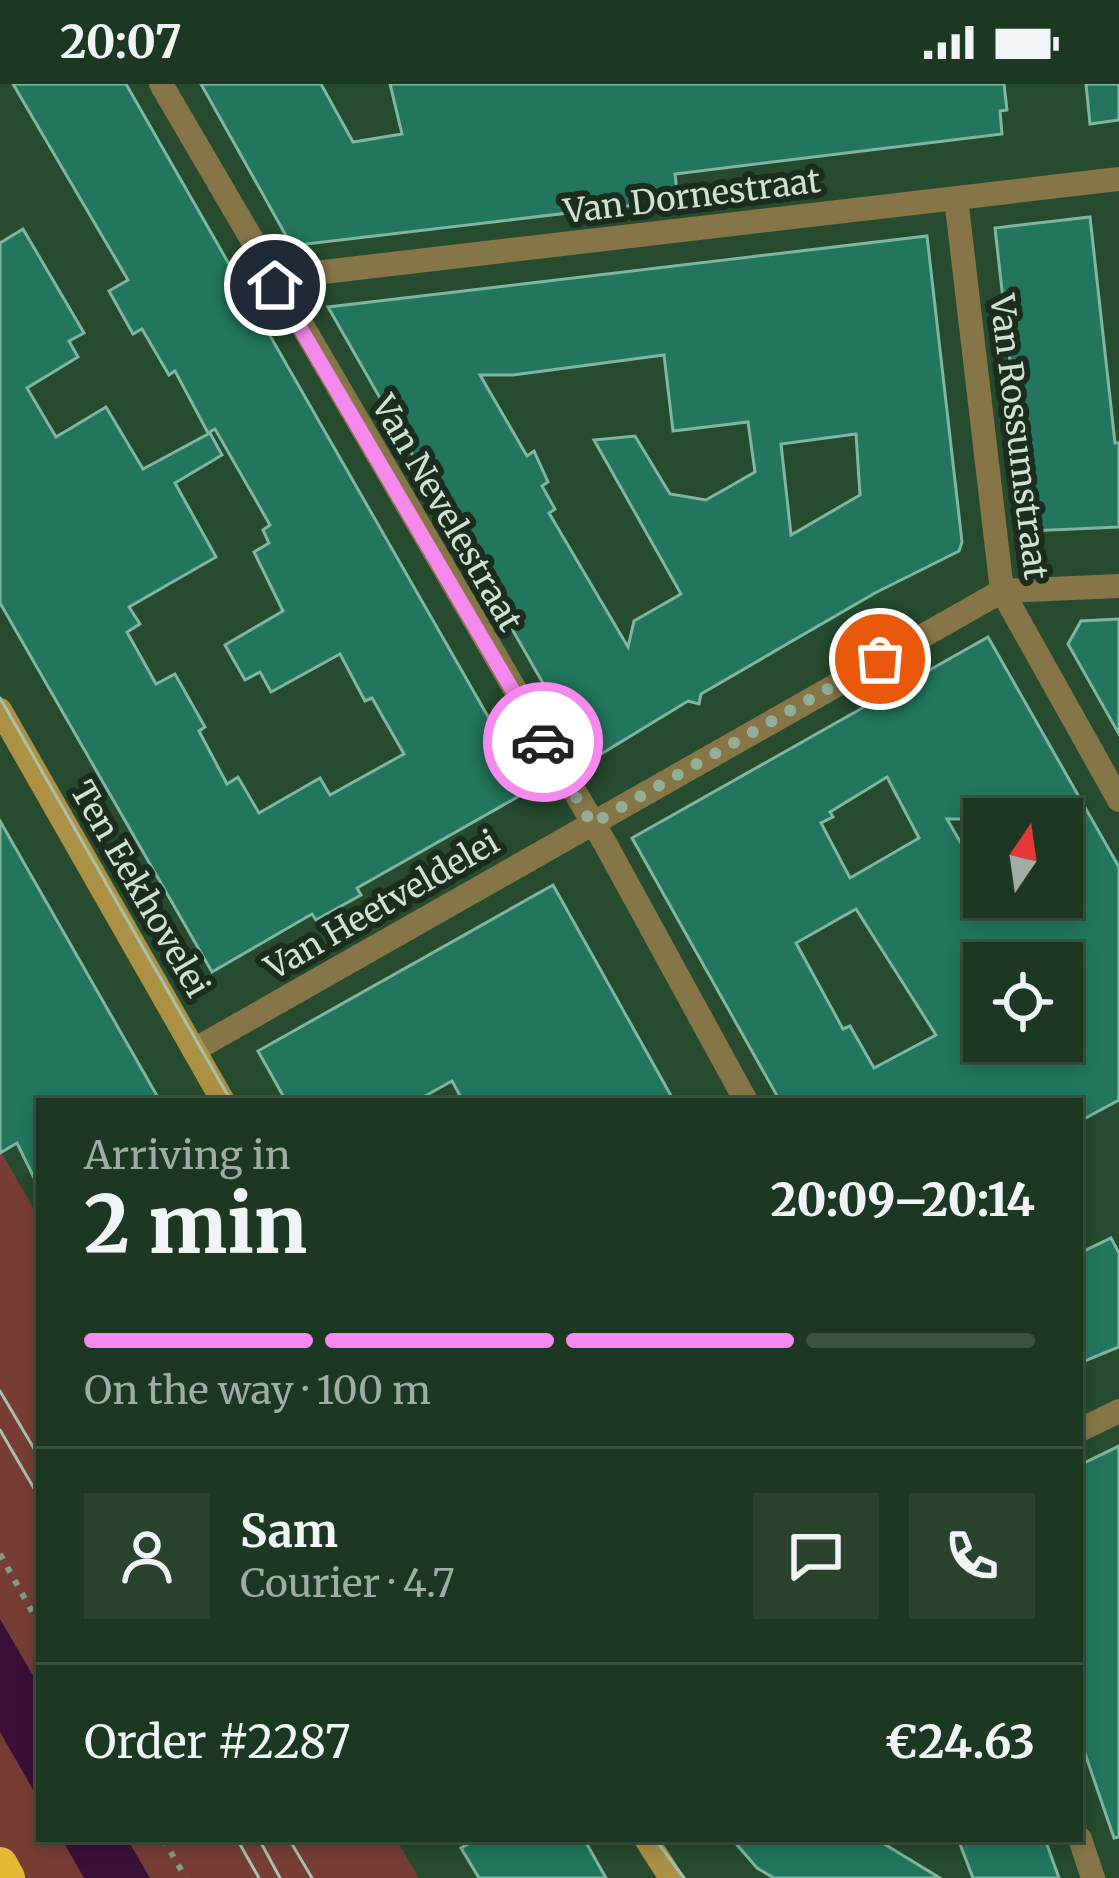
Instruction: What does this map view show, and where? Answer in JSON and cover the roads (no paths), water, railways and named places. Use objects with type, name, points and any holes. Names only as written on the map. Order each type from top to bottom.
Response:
[{"type":"highway","points":[[0,1865],[7,1878]]},
{"type":"street","name":"Van Nevelestraat","points":[[161,84],[592,824],[744,1098]]},
{"type":"street","name":"Van Dornestraat","points":[[275,285],[306,274],[1119,179]]},
{"type":"street","name":"Van Rossumstraat","points":[[956,198],[1001,591],[1119,800]]},
{"type":"street","name":"Van Heetveldelei","points":[[194,1050],[1001,591],[1119,586]]},
{"type":"street","name":"Ten Eekhovelei","points":[[0,710],[221,1098]]},
{"type":"street","points":[[1083,1429],[1119,1411]]},
{"type":"street","points":[[648,1842],[671,1878]]},
{"type":"street","points":[[1081,1842],[1093,1878]]},
{"type":"tram line","points":[[0,698],[229,1098]]},
{"type":"tram line","points":[[0,1391],[36,1452]]},
{"type":"tram line","points":[[0,1430],[36,1492]]},
{"type":"tram line","points":[[239,1842],[259,1878]]},
{"type":"tram line","points":[[261,1842],[280,1878]]},
{"type":"tram line","points":[[291,1842],[312,1878]]},
{"type":"tram line","points":[[657,1842],[684,1878]]}]
